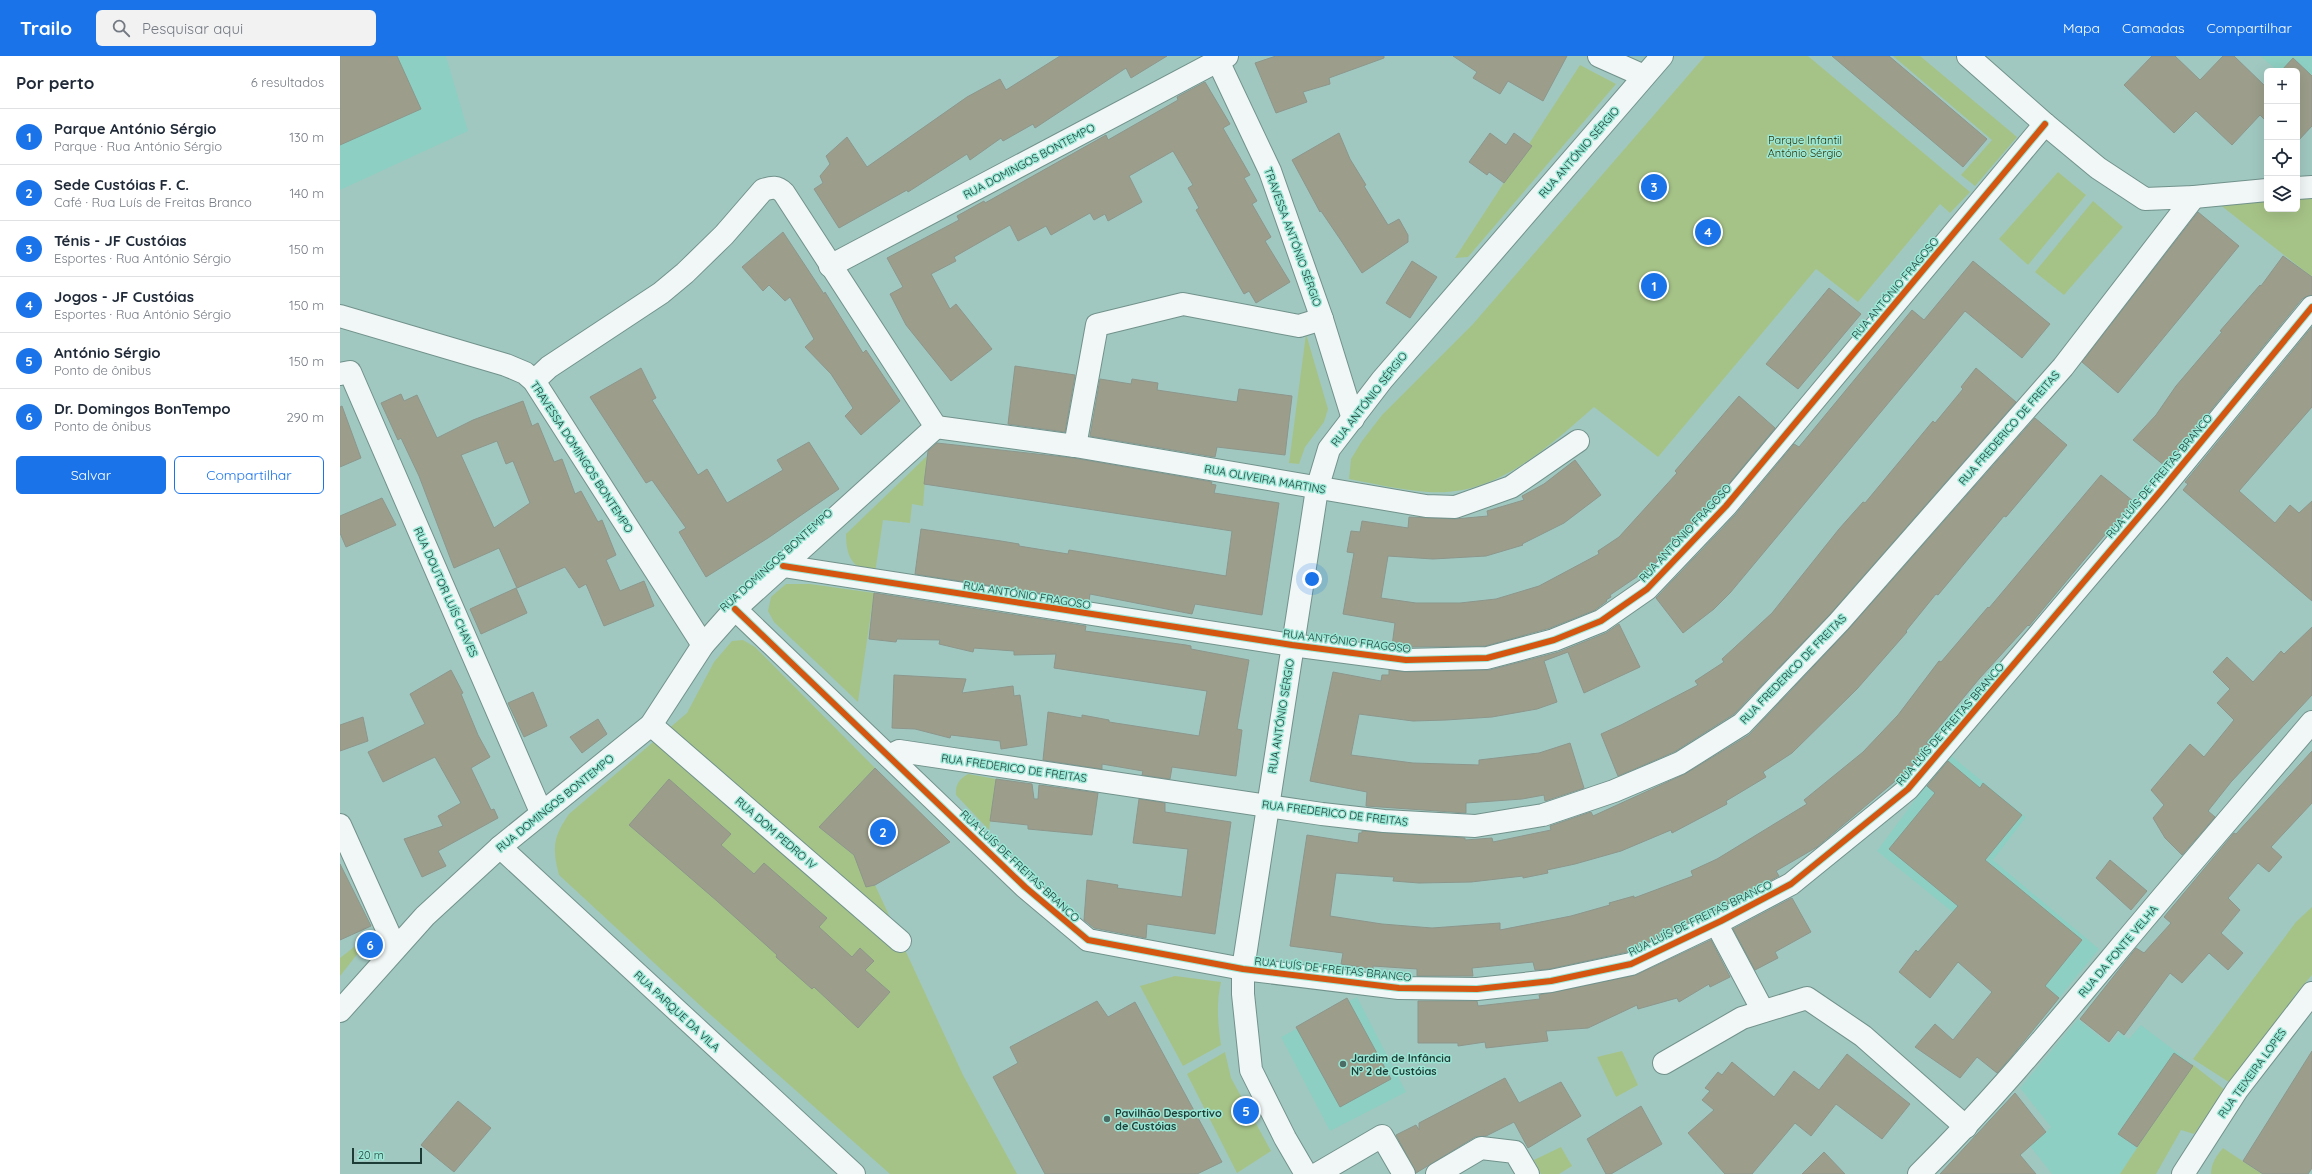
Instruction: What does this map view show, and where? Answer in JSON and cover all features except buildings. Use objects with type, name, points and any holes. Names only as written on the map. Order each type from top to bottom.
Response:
[{"type":"street","points":[[1599,56],[1644,76]]},
{"type":"street","name":"RUA ANTÓNIO SÉRGIO","points":[[1306,1174],[1285,1138],[1251,1070],[1243,994],[1243,969],[1267,805],[1317,489],[1329,449],[1382,380],[1662,56]]},
{"type":"street","points":[[1968,56],[2045,124],[2098,168],[2145,199],[2194,197],[2264,190]]},
{"type":"street","name":"RUA DOMINGOS BONTEMPO","points":[[830,266],[1223,59]]},
{"type":"street","name":"TRAVESSA ANTÓNIO SÉRGIO","points":[[1223,59],[1270,171],[1322,319],[1352,418]]},
{"type":"street","name":"RUA ANTÓNIO FRAGOSO","points":[[783,566],[1292,645],[1406,660],[1486,658],[1554,640],[1601,621],[1647,589],[1726,506],[2045,124]]},
{"type":"street","points":[[534,380],[549,367],[661,293],[724,235],[764,190],[773,187],[779,188],[784,193],[936,427]]},
{"type":"street","points":[[2300,188],[2312,187]]},
{"type":"street","name":"RUA FREDERICO DE FREITAS","points":[[889,756],[899,751],[1384,821],[1476,826],[1543,815],[1614,791],[1680,764],[1742,724],[1834,628],[2063,367],[2194,197]]},
{"type":"street","points":[[1075,446],[1097,325],[1183,304],[1299,326],[1322,319]]},
{"type":"street","name":"RUA LUÍS DE FREITAS BRANCO","points":[[735,609],[1025,887],[1088,940],[1243,969],[1399,988],[1477,989],[1551,981],[1631,964],[1716,923],[1791,884],[1908,789],[2156,496],[2312,307]]},
{"type":"street","name":"TRAVESSA DOMINGOS BONTEMPO","points":[[340,316],[506,365],[525,373],[534,380],[703,645]]},
{"type":"street","name":"RUA DOUTOR LUÍS CHAVES","points":[[345,373],[541,812]]},
{"type":"street","name":"RUA DOMINGOS BONTEMPO","points":[[340,1011],[395,947],[429,912],[541,812],[651,725],[703,645],[735,609],[936,427]]},
{"type":"street","name":"RUA OLIVEIRA MARTINS","points":[[936,427],[1075,446],[1317,489],[1426,506],[1455,507],[1511,487],[1578,441]]},
{"type":"street","name":"RUA DA FONTE VELHA","points":[[1919,1174],[1966,1128],[2108,964],[2312,722]]},
{"type":"street","name":"RUA DOM PEDRO IV","points":[[651,725],[900,941]]},
{"type":"street","points":[[340,825],[395,947]]},
{"type":"street","name":"RUA PARQUE DA VILA","points":[[500,847],[854,1174]]},
{"type":"street","points":[[1716,923],[1763,1012]]},
{"type":"street","name":"RUA TEIXEIRA LOPES","points":[[2183,1174],[2237,1090],[2312,993]]},
{"type":"street","points":[[1664,1064],[1742,1018],[1807,998],[1863,1036],[1966,1128]]},
{"type":"street","points":[[1316,1174],[1382,1136],[1404,1174]]},
{"type":"street","points":[[1437,1174],[1481,1148],[1515,1152],[1528,1174]]},
{"type":"shaded area","points":[[340,56],[446,56],[468,131],[340,190]]},
{"type":"shaded area","points":[[2260,56],[2312,56],[2312,75],[2294,66],[2292,68],[2274,68]]},
{"type":"shaded area","points":[[1949,754],[2026,817],[1993,860],[2099,949],[2059,998],[1877,851]]},
{"type":"shaded area","name":"Jardim de Infância Nº 2 de Custóias","points":[[1357,997],[1406,1092],[1330,1131],[1281,1037]]},
{"type":"shaded area","points":[[2078,1019],[2109,1044],[2120,1033],[2129,1039],[2141,1025],[2192,1064],[2120,1174],[2052,1174],[2030,1146],[2051,1127],[2020,1088]]},
{"type":"green space","name":"Parque Infantil António Sérgio","points":[[1705,56],[1808,56],[1970,192],[1950,213],[1940,204],[1858,302],[1816,269],[1658,457],[1594,407],[1558,438],[1518,467],[1498,478],[1476,487],[1452,491],[1428,492],[1349,479],[1351,459],[1362,441],[1382,415],[1473,324]]},
{"type":"green space","points":[[1893,56],[1920,56],[2017,137],[1975,186],[1961,175],[1992,140]]},
{"type":"green space","points":[[1580,65],[1616,84],[1468,257],[1455,258]]},
{"type":"green space","points":[[2058,172],[2086,195],[2028,265],[1999,239]]},
{"type":"green space","points":[[2312,193],[2312,277],[2219,204],[2264,198],[2264,212],[2300,212],[2300,195]]},
{"type":"green space","points":[[2093,201],[2123,227],[2064,295],[2035,272]]},
{"type":"green space","points":[[1306,334],[1328,409],[1324,422],[1305,447],[1299,464],[1289,463]]},
{"type":"green space","points":[[927,456],[923,506],[912,504],[910,523],[883,520],[875,573],[867,571],[856,565],[847,549],[846,534]]},
{"type":"green space","points":[[786,584],[810,584],[874,593],[858,702],[774,622],[768,611],[771,597]]},
{"type":"green space","points":[[743,640],[755,647],[875,768],[819,827],[854,855],[866,886],[875,885],[963,1075],[1017,1174],[890,1174],[704,1009],[559,875],[555,857],[555,843],[560,829],[569,814],[687,713],[714,662],[732,641]]},
{"type":"green space","points":[[968,774],[996,779],[989,830],[956,795],[958,783]]},
{"type":"green space","points":[[2312,907],[2312,975],[2295,995],[2235,1086],[2193,1059],[2296,922]]},
{"type":"green space","points":[[363,940],[363,947],[340,976],[340,958]]},
{"type":"green space","points":[[1175,976],[1221,982],[1218,998],[1218,1014],[1221,1045],[1183,1066],[1140,986]]},
{"type":"green space","points":[[1622,1051],[1638,1085],[1616,1097],[1597,1057]]},
{"type":"green space","points":[[1225,1052],[1231,1078],[1271,1151],[1237,1173],[1187,1074]]},
{"type":"green space","points":[[2192,1064],[2225,1090],[2194,1134],[2181,1130],[2156,1174],[2120,1174]]},
{"type":"green space","points":[[1561,1147],[1572,1166],[1559,1174],[1541,1174],[1534,1160]]},
{"type":"green space","points":[[2223,1148],[2262,1174],[2211,1174],[2214,1160]]},
{"type":"cycle path","points":[[783,566],[1292,645],[1406,660],[1487,658],[1554,640],[1601,621],[1647,589],[1726,506],[2045,124]]},
{"type":"cycle path","points":[[735,609],[1025,887],[1088,940],[1243,969],[1399,988],[1477,989],[1551,981],[1631,964],[1721,921],[1791,884],[1908,789],[2159,493],[2312,307]]},
{"type":"place","name":"Ténis - JF Custóias","points":[[1654,187]]},
{"type":"place","name":"Jogos - JF Custóias","points":[[1708,232]]},
{"type":"place","name":"Parque António Sérgio","points":[[1654,286]]},
{"type":"place","name":"Sede Custóias F. C.","points":[[883,832]]},
{"type":"place","name":"Dr. Domingos BonTempo","points":[[370,945]]},
{"type":"place","name":"Jardim de Infância Nº 2 de Custóias","points":[[1343,1064]]},
{"type":"place","name":"António Sérgio","points":[[1246,1111]]},
{"type":"place","name":"Pavilhão Desportivo de Custóias","points":[[1107,1119]]}]
